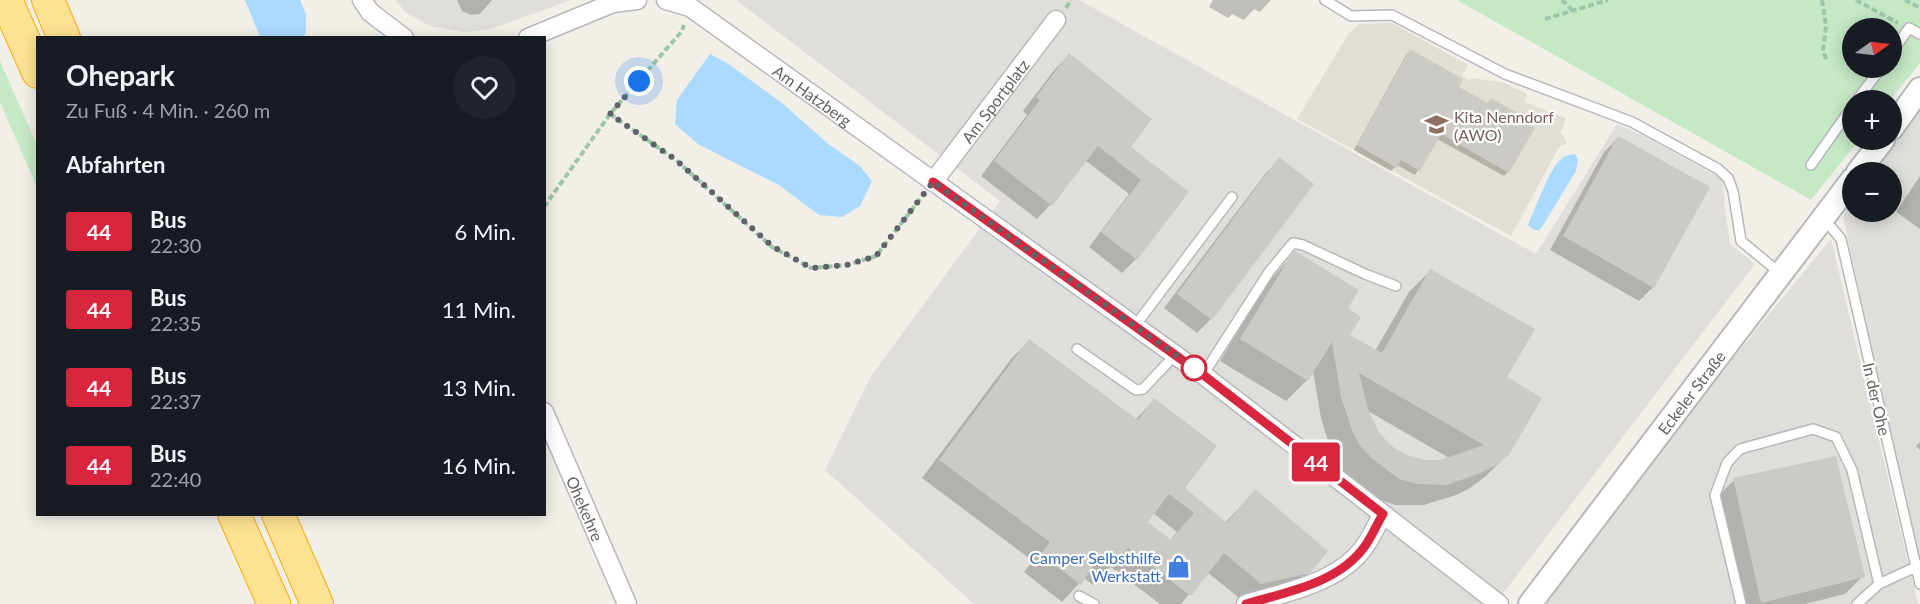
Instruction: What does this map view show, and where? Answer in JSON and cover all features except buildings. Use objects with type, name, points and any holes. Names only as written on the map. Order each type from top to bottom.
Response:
[{"type":"highway","points":[[6,0],[36,68]]},
{"type":"highway","points":[[48,0],[63,36]]},
{"type":"highway","points":[[235,516],[274,604]]},
{"type":"highway","points":[[279,516],[317,604]]},
{"type":"street","points":[[362,0],[370,12],[401,36]]},
{"type":"street","name":"Am Hatzberg","points":[[666,0],[692,3],[933,182],[1203,375],[1499,604]]},
{"type":"street","points":[[533,36],[613,3],[628,1]]},
{"type":"street","name":"Am Sportplatz","points":[[933,182],[1056,20]]},
{"type":"street","points":[[1902,114],[1920,89]]},
{"type":"street","points":[[1866,162],[1875,150]]},
{"type":"street","name":"Eckeler Straße","points":[[1530,604],[1842,194]]},
{"type":"street","name":"Ohekehre","points":[[546,417],[627,604]]},
{"type":"street","points":[[1246,604],[1309,585],[1338,572],[1364,548],[1383,514]]},
{"type":"lane","points":[[1325,0],[1351,16],[1392,15],[1505,74],[1632,122],[1718,168],[1728,178],[1733,190],[1741,241],[1782,274]]},
{"type":"lane","points":[[1902,38],[1909,28],[1920,34]]},
{"type":"lane","points":[[1811,165],[1842,121]]},
{"type":"lane","points":[[1135,326],[1232,197]]},
{"type":"lane","name":"In der Ohe","points":[[1824,219],[1841,239],[1918,566],[1920,584]]},
{"type":"lane","points":[[1203,375],[1269,272],[1293,243],[1303,245],[1379,281],[1396,286]]},
{"type":"lane","points":[[1077,349],[1136,390],[1143,389],[1175,355]]},
{"type":"lane","points":[[1741,604],[1715,495],[1727,463],[1740,449],[1813,429],[1836,437],[1852,470],[1879,584]]},
{"type":"lane","points":[[1857,604],[1879,584],[1918,566]]},
{"type":"lane","points":[[1079,596],[1094,604]]},
{"type":"path","points":[[1562,0],[1573,10]]},
{"type":"path","points":[[1591,0],[1595,4]]},
{"type":"path","points":[[1545,19],[1608,0]]},
{"type":"path","points":[[1822,0],[1826,26],[1823,51],[1827,62]]},
{"type":"path","points":[[1857,0],[1909,28]]},
{"type":"path","points":[[1905,0],[1920,8]]},
{"type":"path","points":[[546,204],[610,114],[682,31],[692,3]]},
{"type":"path","points":[[610,114],[676,160],[772,246],[811,268],[847,265],[876,256],[933,182]]},
{"type":"shaded area","points":[[396,0],[571,0],[491,29],[464,32],[430,26],[405,12]]},
{"type":"shaded area","points":[[736,0],[1079,0],[1536,254],[1617,124],[1646,137],[1723,180],[1730,244],[1755,264],[1495,604],[974,604],[825,470],[871,376],[1000,201]]},
{"type":"shaded area","name":"Kita Nenndorf (AWO)","points":[[1392,23],[1468,65],[1462,76],[1470,81],[1471,78],[1502,82],[1527,94],[1525,102],[1566,118],[1561,132],[1567,143],[1559,147],[1511,236],[1297,119],[1349,33],[1359,24]]},
{"type":"shaded area","points":[[1920,107],[1920,576],[1844,222],[1902,222],[1902,162],[1880,162],[1889,150],[1902,150],[1902,132]]},
{"type":"shaded area","points":[[1831,239],[1918,604],[1531,604]]},
{"type":"green space","points":[[1457,0],[1920,0],[1920,63],[1898,90],[1842,90],[1842,150],[1851,150],[1811,200]]},
{"type":"green space","points":[[0,61],[36,143],[36,185],[0,102]]},
{"type":"water","points":[[245,0],[300,0],[306,14],[306,33],[303,36],[260,36]]},
{"type":"water","points":[[710,54],[727,63],[782,103],[827,143],[860,166],[872,181],[860,206],[842,217],[819,215],[779,185],[698,144],[675,124],[677,100]]},
{"type":"water","points":[[1575,154],[1578,160],[1576,171],[1542,227],[1534,230],[1528,225],[1552,171],[1563,158]]},
{"type":"bus line","name":"44","points":[[933,182],[1206,377],[1383,514],[1364,548],[1338,572],[1309,585],[1246,604]]},
{"type":"place","name":"Kita Nenndorf (AWO)","points":[[1436,125]]},
{"type":"place","name":"Camper Selbsthilfe Werkstatt","points":[[1179,566]]},
{"type":"route","points":[[639,81],[610,114],[676,160],[772,246],[811,268],[847,265],[876,256],[933,182],[1194,368]]}]
